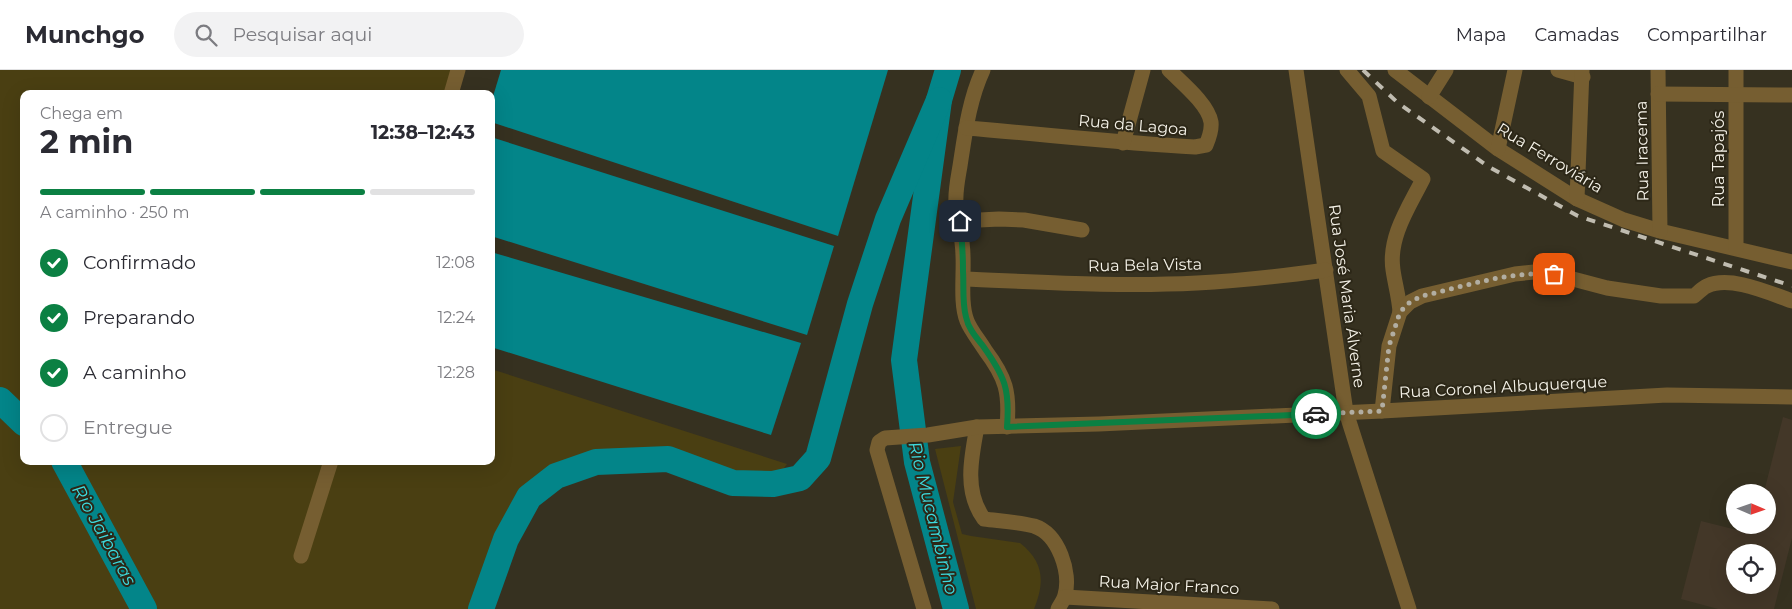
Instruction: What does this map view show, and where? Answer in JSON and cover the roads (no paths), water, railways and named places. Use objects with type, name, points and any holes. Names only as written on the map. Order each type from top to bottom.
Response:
[{"type":"street","points":[[452,90],[458,70]]},
{"type":"street","points":[[983,70],[976,87],[966,128],[956,190],[956,203],[963,251],[966,318],[970,328],[994,361],[1006,385],[1009,405],[1007,427]]},
{"type":"street","points":[[1123,143],[1143,70]]},
{"type":"street","name":"Rua da Lagoa","points":[[966,128],[1123,143],[1195,147],[1206,145],[1210,135],[1211,123],[1207,111],[1170,70]]},
{"type":"street","name":"Rua José Maria Álverne","points":[[1296,70],[1346,412],[1409,609]]},
{"type":"street","points":[[1347,70],[1369,96],[1383,151],[1423,178],[1396,232],[1392,249],[1392,269],[1399,297],[1400,312],[1389,346],[1382,411]]},
{"type":"street","name":"Rua Ferroviária","points":[[1395,70],[1498,149],[1577,199],[1624,220],[1660,231],[1792,262]]},
{"type":"street","points":[[1429,97],[1446,70]]},
{"type":"street","points":[[1498,149],[1515,70]]},
{"type":"street","points":[[1558,70],[1582,73],[1577,199]]},
{"type":"street","name":"Rua Iracema","points":[[1658,70],[1660,231]]},
{"type":"street","name":"Rua Tapajós","points":[[1736,70],[1736,248]]},
{"type":"street","points":[[1658,94],[1792,95]]},
{"type":"street","points":[[960,221],[1024,220],[1082,230]]},
{"type":"street","name":"Rua Bela Vista","points":[[964,278],[1079,283],[1195,283],[1265,278],[1326,270]]},
{"type":"street","points":[[1400,312],[1410,302],[1422,296],[1515,274],[1534,272],[1554,274],[1607,288],[1661,296],[1694,296],[1706,286],[1732,283],[1792,301]]},
{"type":"street","name":"Rua Coronel Albuquerque","points":[[924,609],[877,450],[879,442],[885,438],[921,436],[977,427],[1382,411],[1667,395],[1792,397]]},
{"type":"street","points":[[977,427],[972,451],[970,482],[978,511],[984,520],[1036,526],[1054,542],[1062,555],[1067,572],[1061,603]]},
{"type":"street","points":[[301,556],[330,465]]},
{"type":"street","name":"Rua Major Franco","points":[[1061,603],[1272,609]]},
{"type":"water","points":[[501,70],[888,70],[838,236],[495,123],[495,90]]},
{"type":"water","points":[[495,138],[834,246],[807,335],[495,237]]},
{"type":"water","points":[[495,253],[801,343],[771,435],[495,348]]},
{"type":"waterway","name":"Rio Mucambinho","points":[[948,70],[939,100],[904,360],[917,462],[956,609]]},
{"type":"waterway","points":[[481,609],[506,539],[529,497],[556,476],[596,462],[668,459],[733,483],[773,484],[800,478],[818,458],[860,304],[888,219],[939,100]]},
{"type":"waterway","name":"Rio Jaibaras","points":[[0,400],[20,419]]},
{"type":"waterway","name":"Rio Jaibaras","points":[[66,465],[144,609]]},
{"type":"railway","points":[[1363,70],[1398,103],[1489,167],[1578,216],[1792,286]]}]
